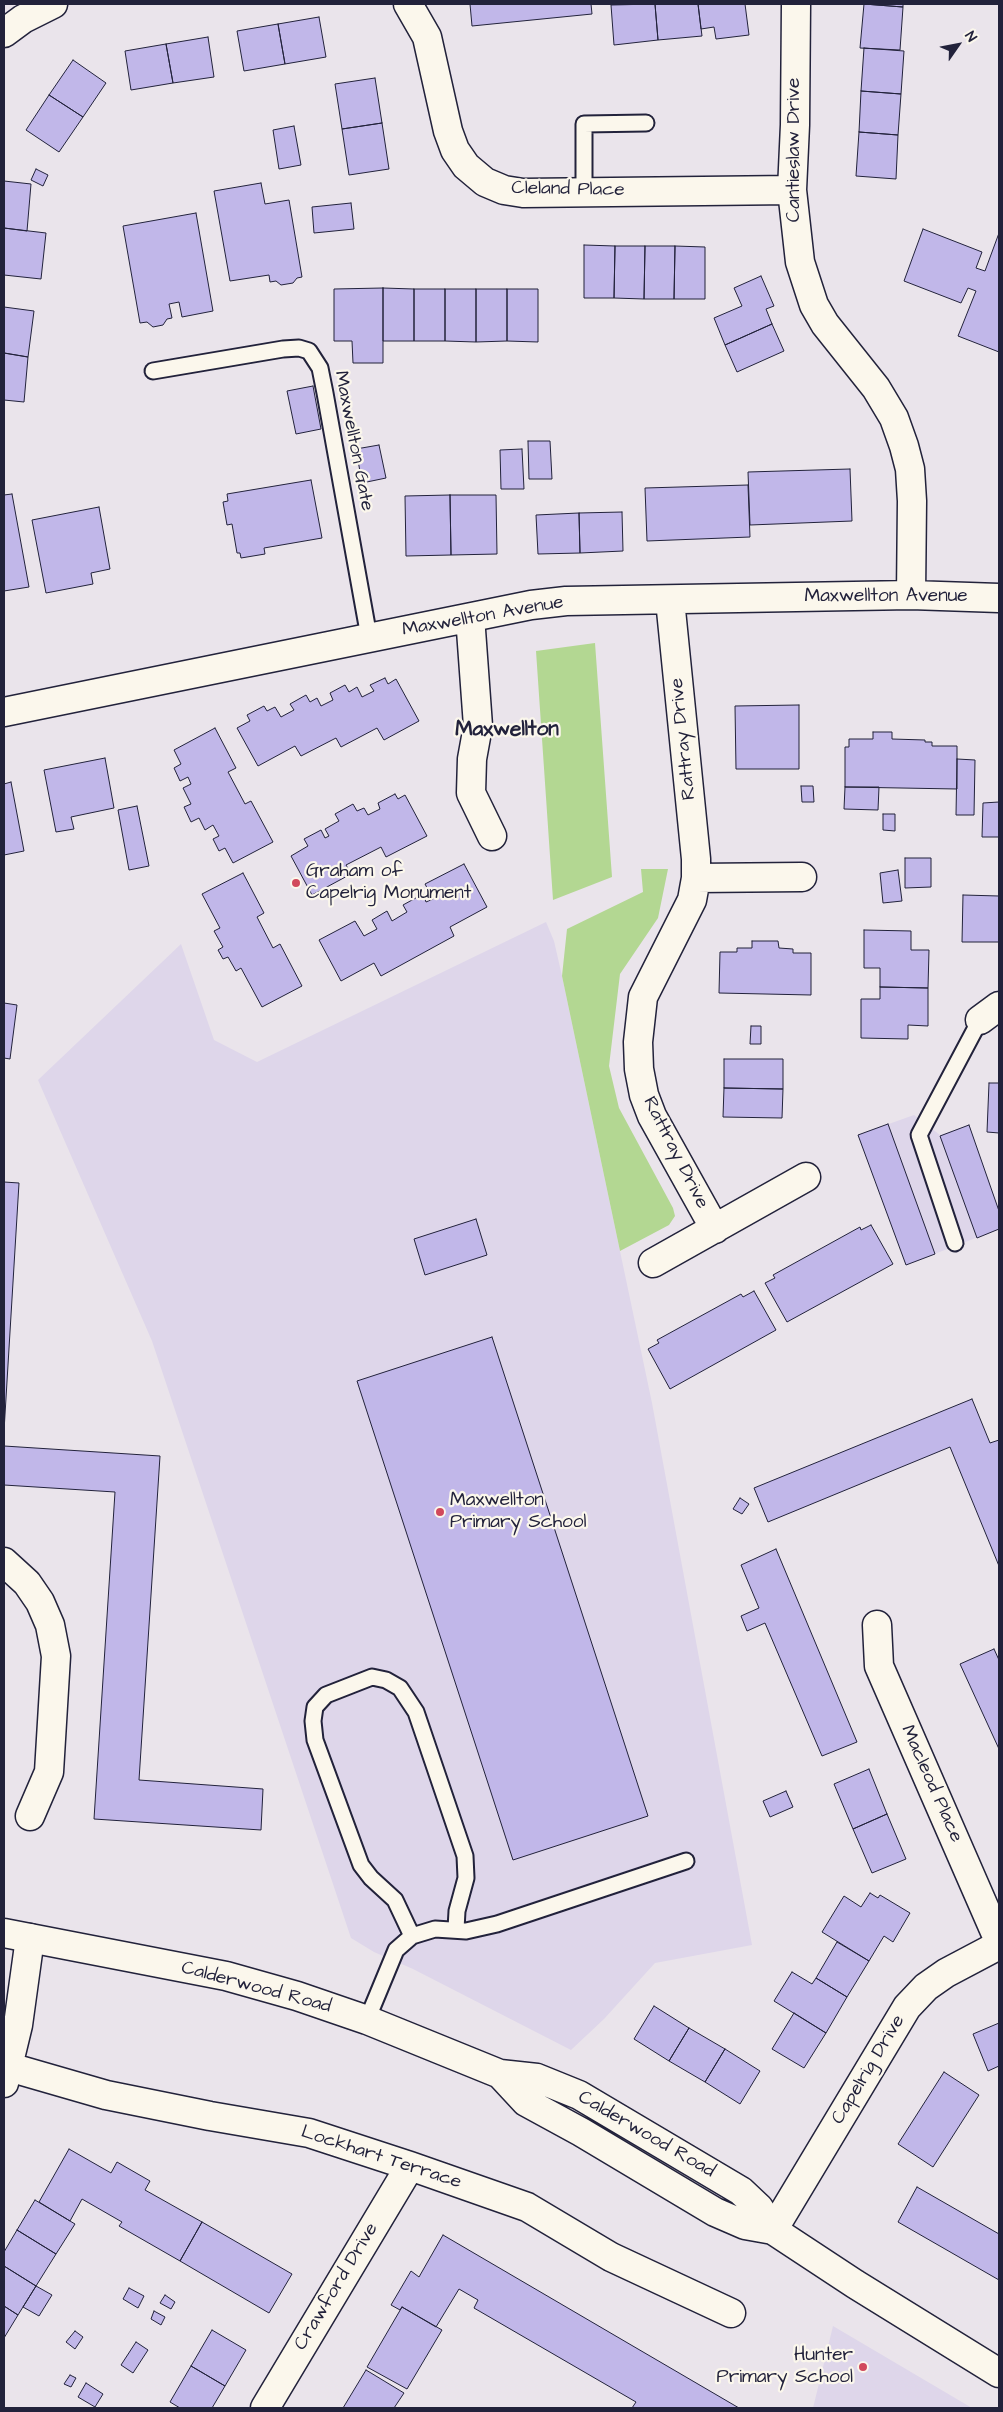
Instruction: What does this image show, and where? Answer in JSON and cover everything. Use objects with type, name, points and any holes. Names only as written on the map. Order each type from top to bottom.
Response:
[{"type":"street","points":[[4,33],[23,19],[53,4]]},
{"type":"street","name":"Cleland Place","points":[[408,4],[427,37],[448,131],[455,150],[466,166],[485,182],[504,190],[523,193],[792,190]]},
{"type":"street","name":"Cantieslaw Drive","points":[[796,4],[795,125],[792,190],[800,262],[814,305],[825,324],[876,388],[894,418],[904,446],[910,469],[912,501],[911,595]]},
{"type":"street","name":"Maxwellton Avenue","points":[[4,712],[531,605],[566,601],[911,595],[999,598]]},
{"type":"street","name":"Rattray Drive","points":[[670,600],[696,859],[696,878],[692,900],[643,998],[638,1034],[639,1069],[644,1095],[652,1116],[715,1229]]},
{"type":"street","points":[[468,618],[471,630],[478,726],[472,759],[471,792],[492,836]]},
{"type":"street","points":[[696,878],[802,877]]},
{"type":"street","name":"Rattray Drive","points":[[653,1263],[806,1177]]},
{"type":"street","points":[[4,1562],[27,1583],[40,1602],[50,1625],[56,1656],[49,1772],[30,1816]]},
{"type":"street","name":"Macleod Place","points":[[878,1624],[878,1666],[999,1941]]},
{"type":"street","points":[[6,2075],[18,2025],[17,1936]]},
{"type":"street","name":"Calderwood Road","points":[[17,1936],[226,1976],[297,1996],[367,2020],[500,2074],[526,2102],[581,2132],[715,2212],[745,2225],[773,2230],[855,2284],[999,2373]]},
{"type":"street","name":"Capelrig Drive","points":[[773,2230],[907,2007],[926,1988],[946,1973],[999,1946]]},
{"type":"street","name":"Lockhart Terrace","points":[[6,2075],[210,2116],[309,2133],[410,2166],[527,2207],[611,2256],[731,2313]]},
{"type":"street","name":"Crawford Drive","points":[[265,2408],[410,2166]]},
{"type":"lane","points":[[584,192],[584,124],[646,123]]},
{"type":"lane","name":"Maxwellton Gate","points":[[154,371],[284,349],[299,348],[309,351],[320,368],[324,385],[369,637]]},
{"type":"lane","points":[[955,1243],[919,1135],[989,1013]]},
{"type":"lane","points":[[412,1936],[395,1900],[371,1878],[361,1865],[315,1740],[313,1721],[315,1707],[326,1695],[372,1677],[386,1680],[400,1688],[416,1712],[465,1856],[466,1878],[457,1911],[456,1929]]},
{"type":"lane","points":[[367,2020],[396,1950],[412,1936],[435,1929],[466,1931],[497,1924],[686,1861]]},
{"type":"shaded area","name":"Maxwellton Primary School","points":[[546,922],[554,941],[562,976],[652,1403],[752,1945],[655,1963],[604,2019],[571,2050],[413,1969],[374,1952],[351,1938],[152,1341],[38,1080],[181,944],[214,1040],[257,1062]]},
{"type":"shaded area","points":[[914,1115],[940,1135],[969,1125],[999,1211],[999,1229],[906,1265],[858,1135]]},
{"type":"shaded area","name":"Hunter Primary School","points":[[833,2326],[972,2408],[813,2408]]},
{"type":"green space","points":[[595,643],[612,877],[553,900],[536,651]]},
{"type":"green space","points":[[641,869],[668,869],[658,918],[620,974],[609,1066],[619,1108],[673,1208],[675,1216],[669,1225],[620,1251],[562,976],[567,929],[643,892]]},
{"type":"building","points":[[470,4],[591,4],[592,14],[472,26]]},
{"type":"building","points":[[655,4],[698,4],[702,36],[658,40]]},
{"type":"building","points":[[655,4],[658,40],[614,45],[611,5]]},
{"type":"building","points":[[698,4],[745,4],[749,35],[716,39],[714,27],[701,29]]},
{"type":"building","points":[[864,4],[903,7],[900,50],[860,48]]},
{"type":"building","points":[[864,4],[903,4],[903,7]]},
{"type":"building","points":[[319,17],[326,57],[285,64],[278,24]]},
{"type":"building","points":[[278,24],[285,64],[244,71],[237,31]]},
{"type":"building","points":[[208,37],[214,77],[173,83],[166,44]]},
{"type":"building","points":[[166,44],[173,83],[131,90],[125,51]]},
{"type":"building","points":[[864,48],[904,51],[901,94],[861,91]]},
{"type":"building","points":[[73,60],[106,83],[83,117],[49,95]]},
{"type":"building","points":[[375,78],[382,123],[342,129],[335,84]]},
{"type":"building","points":[[861,91],[901,94],[898,135],[859,132]]},
{"type":"building","points":[[49,95],[83,117],[59,152],[26,130]]},
{"type":"building","points":[[382,123],[389,169],[349,175],[342,129]]},
{"type":"building","points":[[294,126],[301,165],[279,169],[273,130]]},
{"type":"building","points":[[859,132],[898,135],[896,179],[856,176]]},
{"type":"building","points":[[36,169],[48,175],[43,186],[31,180]]},
{"type":"building","points":[[4,181],[31,184],[27,231],[4,228]]},
{"type":"building","points":[[261,183],[265,204],[289,200],[302,277],[297,278],[293,283],[281,285],[276,281],[270,282],[269,275],[230,281],[214,191]]},
{"type":"building","points":[[351,203],[354,229],[314,233],[312,207]]},
{"type":"building","points":[[196,213],[213,311],[182,317],[179,302],[169,304],[172,318],[167,319],[163,325],[153,327],[147,322],[140,323],[123,226]]},
{"type":"building","points":[[4,228],[46,233],[41,279],[4,275]]},
{"type":"building","points":[[923,229],[982,252],[976,268],[985,271],[999,233],[999,352],[958,336],[976,291],[968,288],[961,303],[904,281]]},
{"type":"building","points":[[584,245],[615,246],[614,298],[584,298]]},
{"type":"building","points":[[615,246],[645,246],[644,299],[614,298]]},
{"type":"building","points":[[645,246],[675,246],[674,299],[644,299]]},
{"type":"building","points":[[675,246],[705,247],[705,299],[674,299]]},
{"type":"building","points":[[761,276],[774,306],[766,309],[772,324],[725,345],[714,318],[742,306],[734,288]]},
{"type":"building","points":[[383,288],[383,363],[353,363],[352,341],[334,341],[334,289]]},
{"type":"building","points":[[383,288],[414,289],[414,341],[383,341]]},
{"type":"building","points":[[414,289],[445,289],[445,341],[414,341]]},
{"type":"building","points":[[445,289],[476,289],[476,342],[445,341]]},
{"type":"building","points":[[476,289],[507,289],[507,341],[476,342]]},
{"type":"building","points":[[507,289],[538,289],[538,342],[507,341]]},
{"type":"building","points":[[4,307],[34,311],[28,357],[4,353]]},
{"type":"building","points":[[772,324],[784,351],[737,372],[725,345]]},
{"type":"building","points":[[4,353],[28,357],[24,402],[4,400]]},
{"type":"building","points":[[313,386],[321,429],[296,434],[287,391]]},
{"type":"building","points":[[528,441],[550,441],[552,479],[529,479]]},
{"type":"building","points":[[379,445],[386,478],[362,483],[356,449]]},
{"type":"building","points":[[522,449],[524,489],[501,489],[500,450]]},
{"type":"building","points":[[850,469],[852,521],[750,525],[748,472]]},
{"type":"building","points":[[311,480],[322,538],[264,548],[265,554],[241,558],[240,553],[237,553],[232,524],[227,525],[223,502],[228,501],[227,494]]},
{"type":"building","points":[[748,485],[750,537],[647,541],[645,488]]},
{"type":"building","points":[[12,494],[29,587],[4,591],[4,495]]},
{"type":"building","points":[[450,495],[496,495],[497,554],[451,555]]},
{"type":"building","points":[[450,495],[451,555],[406,556],[405,496]]},
{"type":"building","points":[[99,507],[110,569],[91,573],[93,584],[46,593],[32,520]]},
{"type":"building","points":[[622,512],[623,551],[580,553],[579,513]]},
{"type":"building","points":[[579,513],[580,553],[538,554],[536,515]]},
{"type":"building","points":[[385,678],[388,684],[396,679],[419,721],[384,740],[377,728],[341,747],[336,738],[301,756],[295,746],[258,766],[237,728],[250,721],[247,715],[264,706],[267,711],[275,707],[281,717],[294,710],[290,704],[306,695],[310,702],[317,698],[321,706],[333,700],[330,693],[345,685],[349,692],[357,687],[362,697],[374,691],[370,685]]},
{"type":"building","points":[[799,705],[799,769],[736,769],[735,706]]},
{"type":"building","points":[[215,728],[236,768],[228,772],[245,804],[251,801],[273,842],[233,863],[225,848],[219,851],[213,839],[219,836],[213,825],[205,830],[199,818],[191,822],[184,807],[191,804],[183,788],[191,784],[188,777],[180,781],[174,768],[181,764],[174,750]]},
{"type":"building","points":[[873,732],[892,732],[892,739],[925,740],[925,742],[932,742],[932,746],[957,746],[957,789],[845,787],[845,747],[849,747],[849,739],[873,739]]},
{"type":"building","points":[[105,758],[114,808],[71,817],[74,829],[56,832],[44,770]]},
{"type":"building","points":[[957,759],[975,760],[974,815],[956,815]]},
{"type":"building","points":[[11,782],[24,851],[4,855],[4,784]]},
{"type":"building","points":[[801,786],[813,786],[814,802],[802,802]]},
{"type":"building","points":[[845,787],[879,787],[878,810],[844,809]]},
{"type":"building","points":[[395,794],[398,799],[405,795],[427,836],[386,857],[381,847],[346,865],[351,874],[312,895],[291,856],[308,846],[304,839],[321,830],[325,838],[329,836],[325,829],[339,821],[335,814],[353,804],[357,811],[364,808],[368,815],[380,809],[378,803]]},
{"type":"building","points":[[999,802],[999,837],[982,837],[983,803]]},
{"type":"building","points":[[137,806],[149,866],[129,870],[118,810]]},
{"type":"building","points":[[883,814],[895,814],[895,831],[883,830]]},
{"type":"building","points":[[905,858],[931,858],[931,887],[905,888]]},
{"type":"building","points":[[464,864],[487,907],[450,927],[454,936],[381,976],[374,963],[341,981],[319,940],[355,921],[364,936],[377,929],[372,920],[387,911],[392,921],[407,912],[403,905],[423,894],[426,902],[433,899],[425,884]]},
{"type":"building","points":[[898,870],[902,901],[883,903],[880,873]]},
{"type":"building","points":[[243,873],[264,913],[257,917],[273,948],[280,944],[302,986],[262,1007],[241,968],[236,971],[228,957],[223,959],[218,950],[223,947],[214,931],[220,928],[202,894]]},
{"type":"building","points":[[963,895],[999,896],[999,942],[962,942]]},
{"type":"building","points":[[864,930],[911,931],[911,950],[929,950],[928,988],[880,987],[880,968],[864,968]]},
{"type":"building","points":[[752,941],[778,941],[779,948],[793,949],[793,953],[811,953],[811,995],[719,993],[720,952],[737,952],[737,948],[752,948]]},
{"type":"building","points":[[880,987],[928,988],[928,1026],[908,1025],[908,1039],[861,1038],[861,999],[880,999]]},
{"type":"building","points":[[4,1003],[17,1005],[10,1059],[4,1058]]},
{"type":"building","points":[[751,1026],[761,1026],[761,1044],[750,1044]]},
{"type":"building","points":[[724,1059],[783,1059],[783,1089],[724,1088]]},
{"type":"building","points":[[989,1083],[999,1083],[999,1133],[987,1132]]},
{"type":"building","points":[[724,1088],[783,1089],[782,1118],[723,1117]]},
{"type":"building","points":[[888,1124],[935,1254],[906,1265],[858,1135]]},
{"type":"building","points":[[969,1125],[999,1211],[999,1229],[977,1238],[940,1136]]},
{"type":"building","points":[[4,1182],[19,1183],[4,1431]]},
{"type":"building","points":[[476,1219],[487,1255],[425,1275],[414,1239]]},
{"type":"building","points":[[871,1225],[893,1264],[787,1322],[765,1283],[775,1278],[773,1275],[860,1227],[861,1230]]},
{"type":"building","points":[[754,1291],[776,1330],[670,1389],[648,1349],[659,1343],[657,1340],[741,1294],[743,1297]]},
{"type":"building","points":[[492,1337],[648,1816],[513,1860],[357,1381]]},
{"type":"building","points":[[972,1399],[990,1443],[999,1440],[999,1566],[950,1447],[768,1522],[754,1488]]},
{"type":"building","points":[[4,1446],[160,1456],[139,1780],[263,1789],[261,1830],[94,1819],[115,1492],[4,1485]]},
{"type":"building","points":[[740,1498],[749,1504],[742,1514],[733,1509]]},
{"type":"building","points":[[776,1549],[857,1742],[822,1756],[765,1623],[747,1631],[741,1616],[759,1608],[741,1565]]},
{"type":"building","points":[[994,1649],[999,1660],[999,1749],[960,1664]]},
{"type":"building","points":[[869,1769],[887,1814],[853,1829],[834,1784]]},
{"type":"building","points":[[786,1791],[793,1807],[770,1817],[763,1801]]},
{"type":"building","points":[[887,1814],[906,1859],[872,1873],[853,1829]]},
{"type":"building","points":[[870,1893],[878,1898],[880,1895],[910,1913],[893,1942],[884,1936],[869,1961],[822,1932],[844,1896],[861,1907]]},
{"type":"building","points":[[837,1942],[869,1961],[847,1997],[816,1978]]},
{"type":"building","points":[[792,1972],[812,1984],[816,1978],[847,1997],[826,2033],[774,2001]]},
{"type":"building","points":[[654,2006],[689,2028],[669,2061],[634,2039]]},
{"type":"building","points":[[794,2013],[826,2033],[804,2068],[772,2049]]},
{"type":"building","points":[[999,2023],[999,2066],[988,2071],[973,2034]]},
{"type":"building","points":[[689,2028],[725,2049],[705,2082],[669,2061]]},
{"type":"building","points":[[725,2049],[760,2071],[740,2104],[705,2082]]},
{"type":"building","points":[[944,2072],[979,2095],[933,2167],[898,2144]]},
{"type":"building","points":[[69,2149],[111,2173],[117,2162],[150,2181],[145,2190],[202,2222],[180,2261],[119,2226],[122,2222],[82,2199],[70,2221],[39,2202]]},
{"type":"building","points":[[917,2187],[999,2234],[999,2280],[898,2222]]},
{"type":"building","points":[[35,2200],[75,2224],[56,2254],[17,2230]]},
{"type":"building","points":[[202,2222],[292,2274],[269,2313],[180,2261]]},
{"type":"building","points":[[17,2230],[56,2254],[36,2286],[4,2266],[4,2252]]},
{"type":"building","points":[[443,2235],[739,2408],[632,2408],[636,2402],[474,2308],[478,2300],[459,2289],[436,2327],[402,2307],[400,2310],[391,2305],[411,2271],[419,2277]]},
{"type":"building","points":[[4,2266],[36,2286],[18,2315],[4,2306]]},
{"type":"building","points":[[36,2286],[52,2295],[39,2316],[23,2307]]},
{"type":"building","points":[[129,2288],[144,2296],[138,2308],[123,2299]]},
{"type":"building","points":[[165,2295],[175,2302],[171,2309],[160,2303]]},
{"type":"building","points":[[4,2306],[18,2315],[4,2338]]},
{"type":"building","points":[[402,2307],[442,2330],[407,2389],[367,2367]]},
{"type":"building","points":[[154,2311],[165,2317],[161,2325],[151,2319]]},
{"type":"building","points":[[212,2330],[246,2350],[225,2386],[191,2366]]},
{"type":"building","points":[[75,2331],[83,2337],[75,2349],[66,2342]]},
{"type":"building","points":[[136,2342],[148,2350],[133,2373],[121,2365]]},
{"type":"building","points":[[191,2366],[225,2386],[212,2408],[180,2408],[170,2402]]},
{"type":"building","points":[[366,2370],[404,2393],[394,2408],[343,2408]]},
{"type":"building","points":[[70,2375],[76,2378],[71,2387],[64,2384]]},
{"type":"building","points":[[86,2383],[103,2394],[95,2407],[78,2397]]},
{"type":"place","name":"Graham of Capelrig Monument","points":[[296,883]]},
{"type":"place","name":"Maxwellton Primary School","points":[[440,1512]]},
{"type":"place","name":"Hunter Primary School","points":[[863,2367]]},
{"type":"district","name":"Maxwellton","points":[[507,731]]}]
